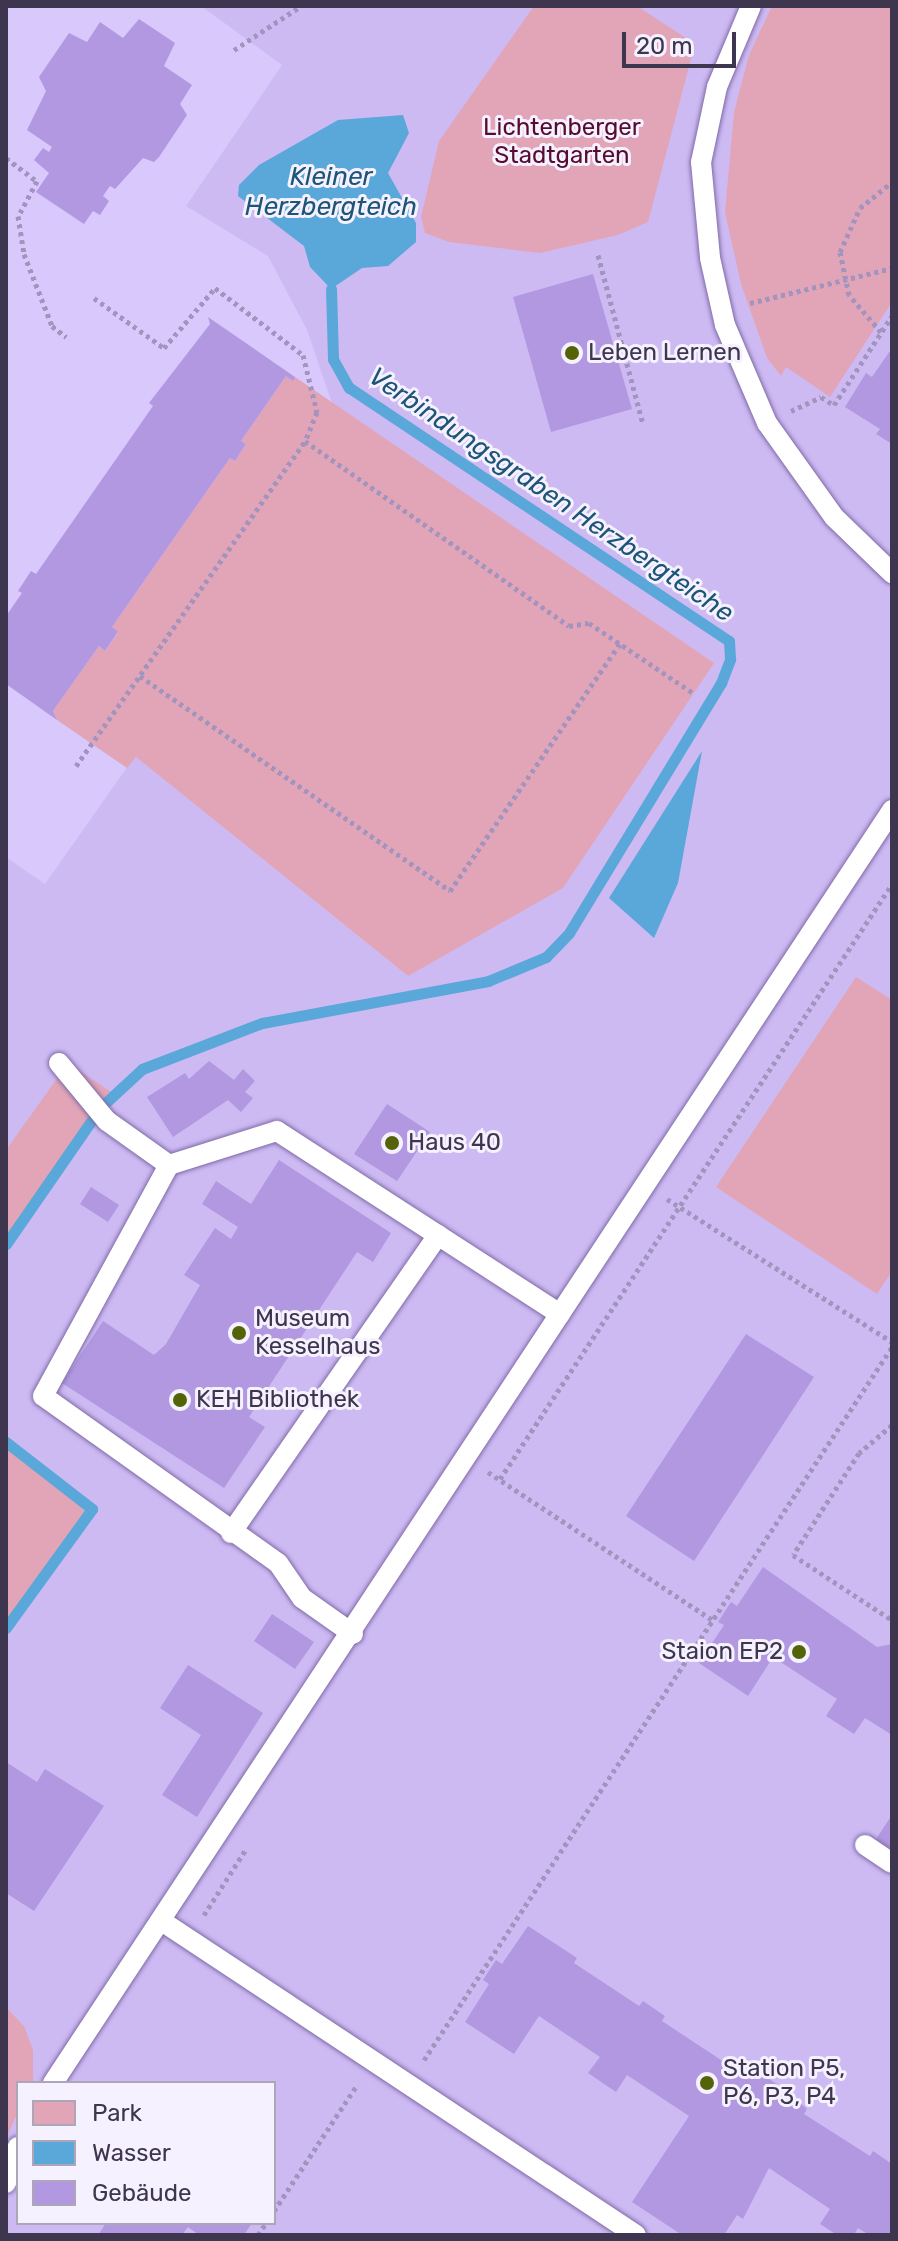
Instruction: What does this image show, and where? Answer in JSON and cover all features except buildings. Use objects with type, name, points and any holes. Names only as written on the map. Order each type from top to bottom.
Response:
[{"type":"lane","points":[[751,6],[717,87],[701,162],[710,258],[722,310],[767,423],[834,517],[892,573]]},
{"type":"lane","points":[[54,2081],[353,1634],[892,810]]},
{"type":"lane","points":[[59,1063],[107,1121],[169,1165]]},
{"type":"lane","points":[[353,1634],[302,1598],[278,1563],[231,1533],[43,1396],[169,1165],[277,1131],[560,1314]]},
{"type":"lane","points":[[231,1533],[438,1235]]},
{"type":"lane","points":[[865,1845],[892,1863]]},
{"type":"lane","points":[[163,1922],[636,2235]]},
{"type":"lane","points":[[6,2183],[16,2153]]},
{"type":"path","points":[[234,50],[301,6]]},
{"type":"path","points":[[6,158],[37,181],[18,216],[24,254],[52,326],[66,337]]},
{"type":"path","points":[[881,332],[849,295],[840,252],[847,230],[860,208],[892,182]]},
{"type":"path","points":[[598,255],[643,424]]},
{"type":"path","points":[[722,310],[892,268]]},
{"type":"path","points":[[76,766],[305,441],[317,412],[303,355],[215,288],[164,348],[94,298]]},
{"type":"path","points":[[767,423],[821,397],[834,405],[892,316]]},
{"type":"path","points":[[305,441],[569,626],[589,623],[693,693]]},
{"type":"path","points":[[140,676],[450,891],[620,644]]},
{"type":"path","points":[[500,1479],[892,884]]},
{"type":"path","points":[[645,1185],[890,1343]]},
{"type":"path","points":[[408,2084],[714,1621],[890,1343],[892,1332]]},
{"type":"path","points":[[892,1425],[859,1453],[793,1555],[892,1620]]},
{"type":"path","points":[[466,1458],[714,1621]]},
{"type":"path","points":[[276,2208],[372,2061]]},
{"type":"shaded area","points":[[201,6],[892,6],[892,2235],[6,2235],[6,2139],[16,2116],[16,2225],[276,2225],[276,2081],[31,2081],[24,2026],[6,2007],[6,857],[45,884],[135,756],[408,976],[713,663],[333,406],[307,330],[268,256],[186,206],[282,65]]},
{"type":"green space","name":"Lichtenberger Stadtgarten","points":[[534,6],[637,6],[695,44],[648,222],[618,235],[540,253],[449,242],[425,233],[421,217],[439,141]]},
{"type":"green space","points":[[772,6],[892,6],[892,302],[830,397],[786,367],[781,376],[767,358],[741,284],[725,212],[734,112],[749,55]]},
{"type":"green space","points":[[286,376],[295,377],[714,663],[563,888],[408,976],[136,757],[127,768],[57,720],[53,711],[99,646],[105,651],[118,633],[112,627],[230,458],[235,461],[246,444],[241,441]]},
{"type":"green space","points":[[856,977],[892,1000],[892,1271],[877,1294],[716,1187]]},
{"type":"green space","points":[[68,1063],[114,1094],[6,1244],[6,1150]]},
{"type":"green space","points":[[6,1442],[92,1509],[6,1628]]},
{"type":"green space","points":[[6,2007],[24,2026],[33,2050],[33,2081],[16,2081],[16,2116],[6,2139]]},
{"type":"water","name":"Kleiner Herzbergteich","points":[[403,115],[409,133],[388,173],[416,223],[416,242],[388,266],[362,268],[331,289],[310,267],[304,246],[238,196],[239,185],[259,165],[338,120]]},
{"type":"water","points":[[702,751],[678,883],[654,938],[609,898]]},
{"type":"waterway","name":"Verbindungsgraben Herzbergteiche","points":[[6,1244],[101,1107],[142,1069],[262,1023],[488,981],[546,957],[569,933],[721,683],[730,659],[729,641],[349,388],[333,359],[331,289]]},
{"type":"waterway","name":"Verbindungsgraben Herzbergteiche","points":[[6,1442],[92,1509],[6,1628]]},
{"type":"place","name":"Leben Lernen","points":[[572,353]]},
{"type":"place","name":"Haus 40","points":[[392,1143]]},
{"type":"place","name":"Museum Kesselhaus","points":[[239,1333]]},
{"type":"place","name":"KEH Bibliothek","points":[[180,1400]]},
{"type":"place","name":"Staion EP2","points":[[799,1652]]},
{"type":"place","name":"Station P5, P6, P3, P4","points":[[707,2083]]}]
